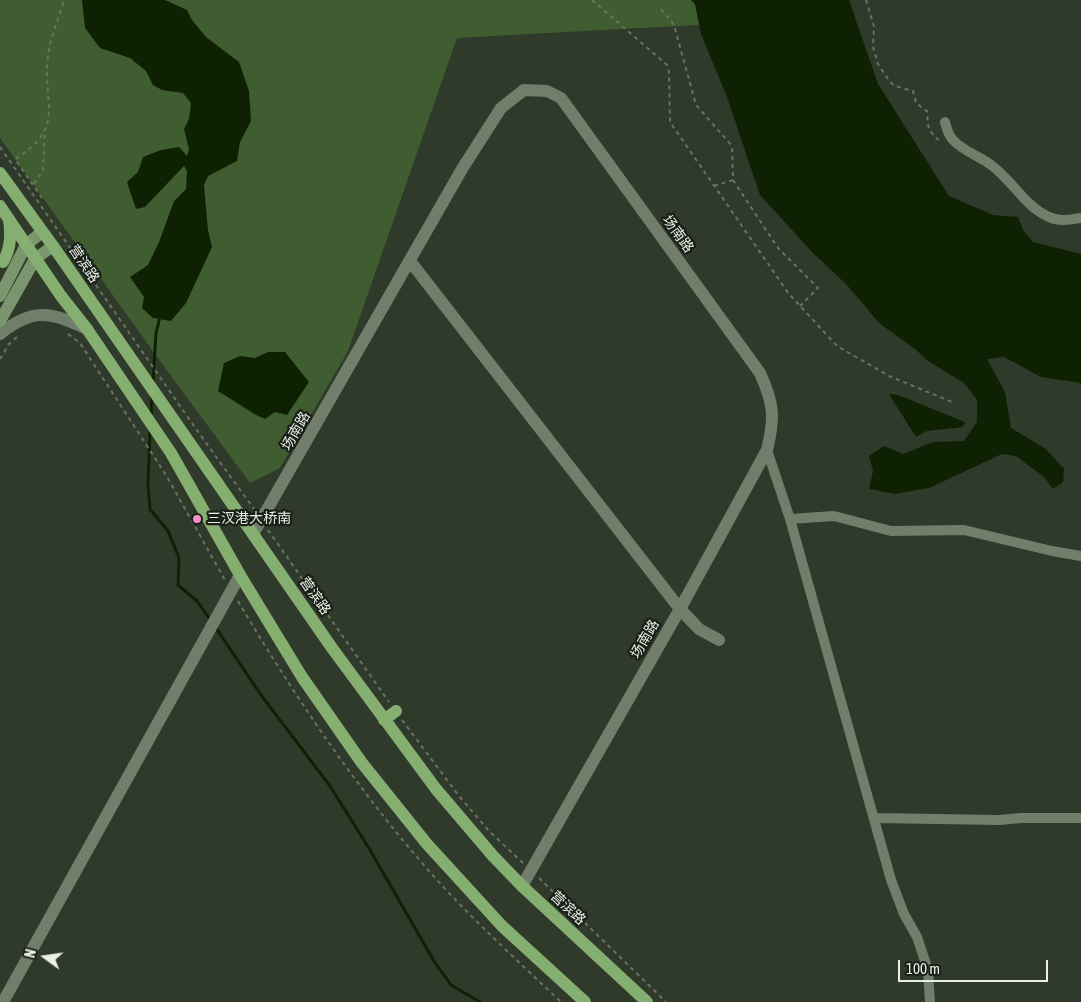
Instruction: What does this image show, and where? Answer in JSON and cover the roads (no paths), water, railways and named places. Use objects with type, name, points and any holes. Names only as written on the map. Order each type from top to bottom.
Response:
[{"type":"main road","name":"营滨路","points":[[0,173],[384,720],[436,789],[463,822],[522,886],[647,1002]]},
{"type":"main road","points":[[0,206],[171,453],[240,575],[302,677],[368,771],[428,844],[502,926],[585,1002]]},
{"type":"main road","points":[[3,262],[8,252],[10,241],[10,219]]},
{"type":"main road","points":[[0,296],[26,245],[42,232]]},
{"type":"main road","points":[[0,321],[35,259],[53,246]]},
{"type":"main road","points":[[384,720],[396,711]]},
{"type":"street","name":"场南路","points":[[253,534],[462,169],[501,108],[524,90],[547,91],[561,98],[760,373],[770,394],[773,424],[768,450],[522,886]]},
{"type":"street","points":[[945,122],[953,140],[991,164],[1040,212],[1049,218],[1062,220],[1081,218]]},
{"type":"street","points":[[410,262],[680,609],[699,629],[719,640]]},
{"type":"street","points":[[0,334],[16,322],[29,316],[44,315],[64,319],[87,330]]},
{"type":"street","points":[[768,450],[790,519],[891,880],[904,914],[917,937],[928,970],[930,1002]]},
{"type":"street","points":[[790,519],[834,516],[891,530],[964,530],[1081,556]]},
{"type":"street","points":[[3,1002],[240,575]]},
{"type":"street","points":[[874,818],[999,820],[1081,818]]},
{"type":"waterway","points":[[153,382],[156,333],[160,317]]},
{"type":"waterway","points":[[151,415],[152,396]]},
{"type":"waterway","points":[[150,431],[148,484],[150,509],[168,531],[179,558],[178,585],[197,601],[211,621]]},
{"type":"waterway","points":[[216,628],[261,695],[330,786],[370,850],[434,961],[451,985],[480,1002]]},
{"type":"place","name":"三汊港大桥南","points":[[197,519]]}]
